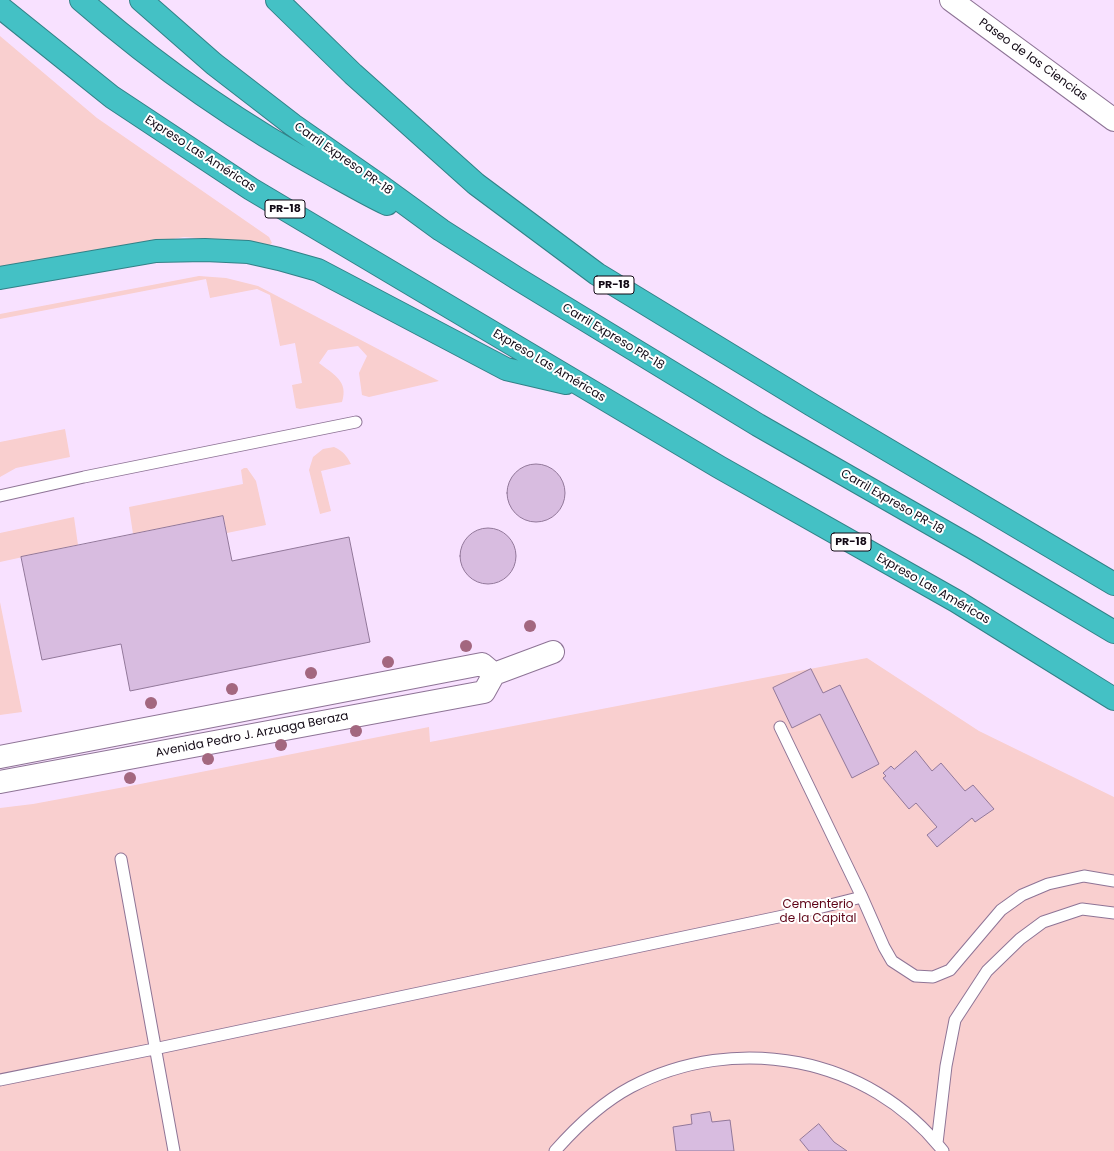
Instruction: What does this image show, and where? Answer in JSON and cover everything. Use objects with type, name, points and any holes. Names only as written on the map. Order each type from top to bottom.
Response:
[{"type":"highway","points":[[81,0],[161,66],[261,134],[384,203],[441,230]]},
{"type":"highway","name":"Carril Expreso PR-18","points":[[141,0],[214,64],[293,125],[441,230],[524,283],[758,424],[973,548],[1114,632]]},
{"type":"highway","name":"PR-18","points":[[277,0],[353,74],[476,184],[597,274],[812,405],[1114,584]]},
{"type":"highway","name":"Expreso Las Américas","points":[[0,7],[112,97],[251,189],[719,467],[956,601],[1114,699]]},
{"type":"highway","points":[[0,278],[156,252],[204,250],[248,252],[318,270],[506,369],[586,388]]},
{"type":"street","name":"Paseo de las Ciencias","points":[[951,0],[1114,120]]},
{"type":"street","points":[[0,757],[482,664],[494,674],[553,652]]},
{"type":"street","name":"Avenida Pedro J. Arzuaga Beraza","points":[[0,782],[484,692],[494,674]]},
{"type":"lane","points":[[0,496],[84,477],[356,422]]},
{"type":"lane","points":[[780,727],[862,897],[884,947],[892,961],[915,976],[933,976],[950,970],[1001,910],[1022,895],[1048,884],[1084,876],[1114,881]]},
{"type":"lane","points":[[120,734],[124,759]]},
{"type":"lane","points":[[53,747],[57,772]]},
{"type":"lane","points":[[121,859],[154,1049],[174,1151]]},
{"type":"lane","points":[[0,1080],[154,1049],[794,913],[862,897]]},
{"type":"lane","points":[[940,1147],[946,1066],[955,1020],[987,971],[1020,939],[1043,922],[1082,909],[1114,913]]},
{"type":"lane","points":[[555,1151],[588,1117],[608,1101],[654,1076],[678,1067],[704,1061],[755,1057],[781,1059],[806,1064],[831,1071],[855,1081],[878,1093],[899,1108],[919,1124],[940,1147]]},
{"type":"green space","points":[[0,36],[97,118],[269,237],[272,243],[266,248],[246,242],[184,237],[0,269]]},
{"type":"green space","points":[[199,276],[226,278],[258,286],[439,381],[369,397],[362,395],[359,373],[367,356],[358,346],[328,350],[319,363],[334,375],[341,383],[344,395],[342,402],[300,409],[296,408],[292,385],[302,383],[295,343],[280,346],[270,295],[257,289],[210,298],[206,279],[0,319],[0,314]]},
{"type":"green space","points":[[65,429],[70,457],[16,468],[0,477],[0,442]]},
{"type":"green space","points":[[334,447],[344,454],[351,464],[321,471],[331,511],[320,514],[309,470],[313,457],[323,449]]},
{"type":"green space","points":[[247,468],[256,481],[266,525],[227,533],[223,516],[133,534],[129,507],[243,484],[241,470]]},
{"type":"green space","points":[[74,517],[78,545],[0,562],[0,533]]},
{"type":"green space","points":[[0,602],[22,712],[0,715]]},
{"type":"green space","name":"Cementerio de la Capital","points":[[867,658],[979,731],[1114,797],[1114,1151],[0,1151],[0,808],[33,804],[130,786],[429,727],[430,742]]},
{"type":"building","points":[[536,464],[552,469],[560,477],[565,493],[560,509],[552,517],[536,522],[520,517],[512,509],[507,493],[512,477],[520,469]]},
{"type":"building","points":[[223,516],[232,561],[349,537],[370,642],[130,691],[121,644],[42,660],[21,557]]},
{"type":"building","points":[[482,528],[494,528],[504,532],[512,540],[516,550],[516,562],[512,572],[504,580],[494,584],[482,584],[472,580],[464,572],[460,562],[460,550],[464,540],[472,532]]},
{"type":"building","points":[[811,669],[823,693],[840,685],[879,764],[852,778],[820,714],[792,728],[773,688]]},
{"type":"building","points":[[916,751],[932,771],[941,763],[965,791],[973,785],[994,809],[975,822],[972,818],[937,847],[927,835],[937,827],[916,803],[909,809],[883,778],[886,776],[883,773],[891,766],[894,769]]},
{"type":"building","points":[[710,1112],[712,1122],[730,1120],[734,1151],[676,1151],[673,1127],[692,1124],[691,1115]]},
{"type":"building","points":[[819,1124],[834,1142],[847,1151],[809,1151],[800,1140]]}]
